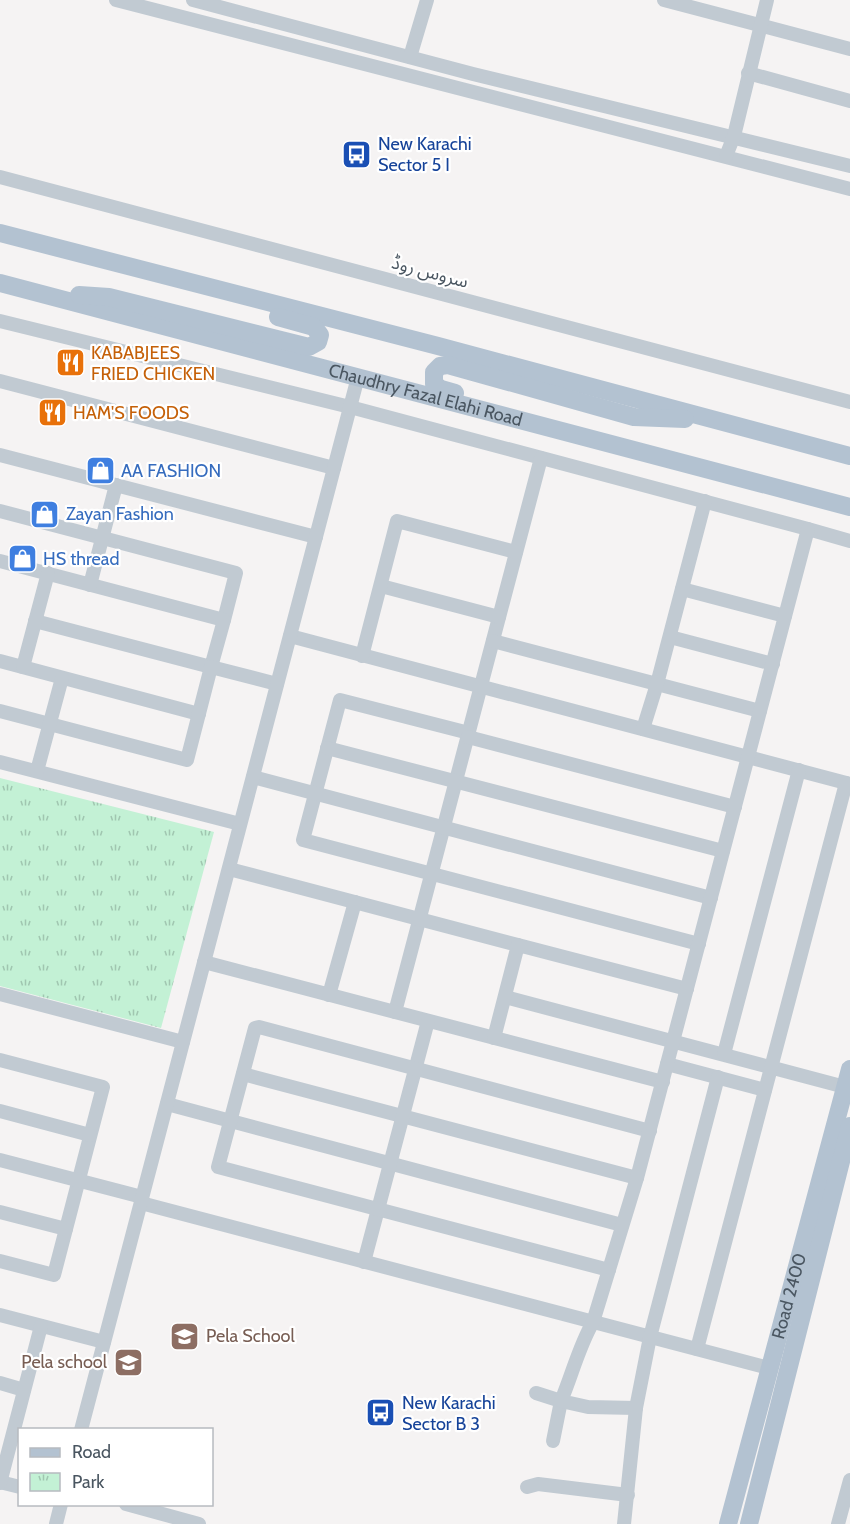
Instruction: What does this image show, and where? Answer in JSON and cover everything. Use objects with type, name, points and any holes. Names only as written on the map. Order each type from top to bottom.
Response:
[{"type":"main road","points":[[0,233],[438,346],[850,456]]},
{"type":"main road","points":[[30,291],[109,297],[309,347],[316,345],[320,339],[319,332],[314,327],[106,271],[59,248]]},
{"type":"main road","name":"Chaudhry Fazal Elahi Road","points":[[0,282],[850,507]]},
{"type":"main road","points":[[657,456],[599,432],[441,389],[433,380],[434,372],[440,366],[448,365],[634,417],[719,421]]},
{"type":"main road","name":"Road 2400","points":[[729,1522],[848,1078]]},
{"type":"main road","name":"Road 2400","points":[[750,1524],[850,1126]]},
{"type":"street","points":[[116,0],[850,189]]},
{"type":"street","points":[[193,0],[410,57],[850,166]]},
{"type":"street","points":[[410,57],[427,0]]},
{"type":"street","points":[[665,0],[715,7],[761,26],[850,49]]},
{"type":"street","points":[[726,156],[734,136],[767,0]]},
{"type":"street","points":[[748,73],[850,101]]},
{"type":"street","name":"سروس روڈ","points":[[0,177],[850,402]]},
{"type":"street","points":[[0,321],[350,407],[850,541]]},
{"type":"street","points":[[82,1428],[358,377]]},
{"type":"street","points":[[0,381],[334,468]]},
{"type":"street","points":[[0,455],[316,537]]},
{"type":"street","points":[[395,1012],[541,458]]},
{"type":"street","points":[[90,585],[117,485]]},
{"type":"street","points":[[643,729],[670,637],[705,501]]},
{"type":"street","points":[[0,511],[236,573],[187,760],[0,711]]},
{"type":"street","points":[[362,656],[398,521],[516,552]]},
{"type":"street","points":[[553,1441],[561,1401],[586,1334],[593,1322],[638,1178],[808,528]]},
{"type":"street","points":[[0,561],[224,620]]},
{"type":"street","points":[[23,667],[48,573]]},
{"type":"street","points":[[381,586],[499,617]]},
{"type":"street","points":[[682,589],[785,616]]},
{"type":"street","points":[[35,621],[277,684]]},
{"type":"street","points":[[290,636],[848,783],[697,1349]]},
{"type":"street","points":[[670,637],[773,664]]},
{"type":"street","points":[[493,640],[760,711]]},
{"type":"street","points":[[0,662],[199,714]]},
{"type":"street","points":[[37,771],[62,678]]},
{"type":"street","points":[[699,944],[303,840],[327,748],[340,700],[735,807]]},
{"type":"street","points":[[327,748],[723,851]]},
{"type":"street","points":[[0,762],[240,824]]},
{"type":"street","points":[[724,1054],[799,770]]},
{"type":"street","points":[[253,777],[711,898]]},
{"type":"street","points":[[229,869],[687,989]]},
{"type":"street","points":[[329,995],[355,902]]},
{"type":"street","points":[[494,1038],[518,945]]},
{"type":"street","points":[[204,962],[663,1082]]},
{"type":"street","points":[[0,994],[183,1042]]},
{"type":"street","points":[[505,997],[772,1067],[848,1078]]},
{"type":"street","points":[[364,1262],[428,1021]]},
{"type":"street","points":[[609,1270],[218,1167],[255,1028],[259,1027],[650,1131]]},
{"type":"street","points":[[0,1060],[103,1087],[54,1275],[0,1261]]},
{"type":"street","points":[[667,1064],[765,1090]]},
{"type":"street","points":[[243,1074],[638,1178]]},
{"type":"street","points":[[624,1524],[636,1408],[650,1337],[718,1077]]},
{"type":"street","points":[[167,1104],[622,1225]]},
{"type":"street","points":[[0,1111],[90,1135]]},
{"type":"street","points":[[0,1160],[364,1262],[770,1368]]},
{"type":"street","points":[[0,1212],[66,1229]]},
{"type":"street","points":[[0,1315],[104,1342]]},
{"type":"street","points":[[18,1486],[0,1482],[6,1433],[24,1390],[41,1326]]},
{"type":"street","points":[[0,1383],[24,1390]]},
{"type":"street","points":[[536,1393],[588,1407],[636,1408]]},
{"type":"street","points":[[838,1524],[850,1480]]},
{"type":"street","points":[[527,1487],[538,1484],[628,1495]]},
{"type":"street","points":[[56,1524],[60,1506]]},
{"type":"street","points":[[133,1506],[199,1524]]},
{"type":"street","points":[[729,1522],[750,1524]]},
{"type":"green space","points":[[0,778],[214,832],[161,1028],[0,986]]},
{"type":"place","name":"New Karachi Sector 5 I","points":[[357,154]]},
{"type":"place","name":"KABABJEES FRIED CHICKEN","points":[[70,363]]},
{"type":"place","name":"HAM'S FOODS","points":[[52,413]]},
{"type":"place","name":"AA FASHION","points":[[100,471]]},
{"type":"place","name":"Zayan Fashion","points":[[45,514]]},
{"type":"place","name":"HS thread","points":[[22,559]]},
{"type":"place","name":"Pela School","points":[[185,1336]]},
{"type":"place","name":"Pela school","points":[[128,1362]]},
{"type":"place","name":"New Karachi Sector B 3","points":[[381,1413]]}]
